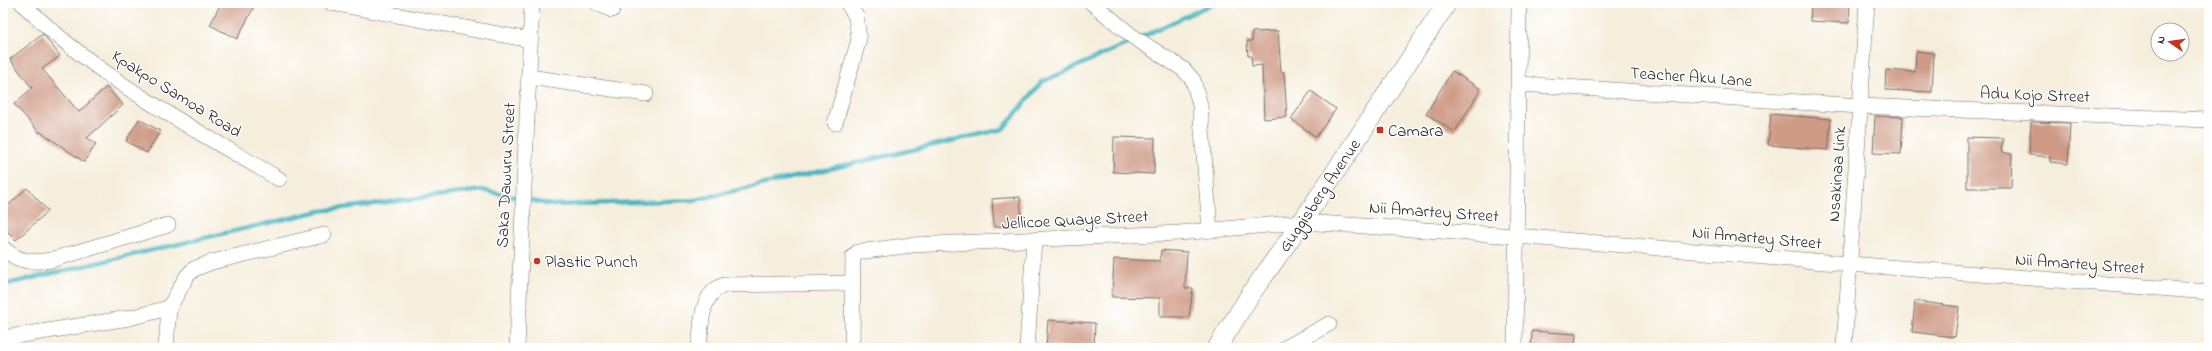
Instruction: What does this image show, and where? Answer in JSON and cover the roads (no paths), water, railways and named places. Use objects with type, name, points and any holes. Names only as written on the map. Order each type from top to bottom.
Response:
[{"type":"main road","name":"Guggisberg Avenue","points":[[1220,348],[1250,295],[1302,222],[1447,3]]},
{"type":"street","name":"Kpakpo Samoa Road","points":[[22,3],[47,28],[128,89],[279,179]]},
{"type":"street","points":[[331,3],[530,40]]},
{"type":"street","name":"Saka Dawuru Street","points":[[517,348],[520,236],[524,182],[532,3]]},
{"type":"street","points":[[597,3],[612,10]]},
{"type":"street","points":[[835,123],[858,39],[856,16],[847,3]]},
{"type":"street","points":[[1092,3],[1132,36],[1183,68],[1193,80],[1200,105],[1210,230]]},
{"type":"street","points":[[1516,348],[1519,3]]},
{"type":"street","name":"Nsakinaa Link","points":[[1844,348],[1867,3]]},
{"type":"street","points":[[529,77],[646,94]]},
{"type":"street","name":"Teacher Aku Lane","points":[[1519,84],[1860,106]]},
{"type":"street","name":"Adu Kojo Street","points":[[1860,106],[2209,120]]},
{"type":"street","name":"Jellicoe Quaye Street","points":[[852,283],[853,257],[858,252],[912,245],[1179,233],[1302,222]]},
{"type":"street","name":"Nii Amartey Street","points":[[1302,222],[1516,236],[2209,292]]},
{"type":"street","points":[[3,248],[10,256],[35,263],[51,260],[168,225]]},
{"type":"street","points":[[166,348],[170,308],[187,276],[202,264],[324,235]]},
{"type":"street","points":[[1027,348],[1034,240]]},
{"type":"street","points":[[700,348],[703,310],[707,298],[716,287],[725,285],[852,283],[852,348]]},
{"type":"street","points":[[3,338],[129,318],[170,308]]},
{"type":"street","points":[[1284,348],[1330,324]]},
{"type":"waterway","points":[[1139,38],[1214,3]]},
{"type":"waterway","points":[[3,285],[320,211],[482,190],[552,205],[695,200],[1003,129],[1042,82],[1133,41]]},
{"type":"place","name":"Camara","points":[[1380,130]]},
{"type":"place","name":"Plastic Punch","points":[[537,261]]}]
